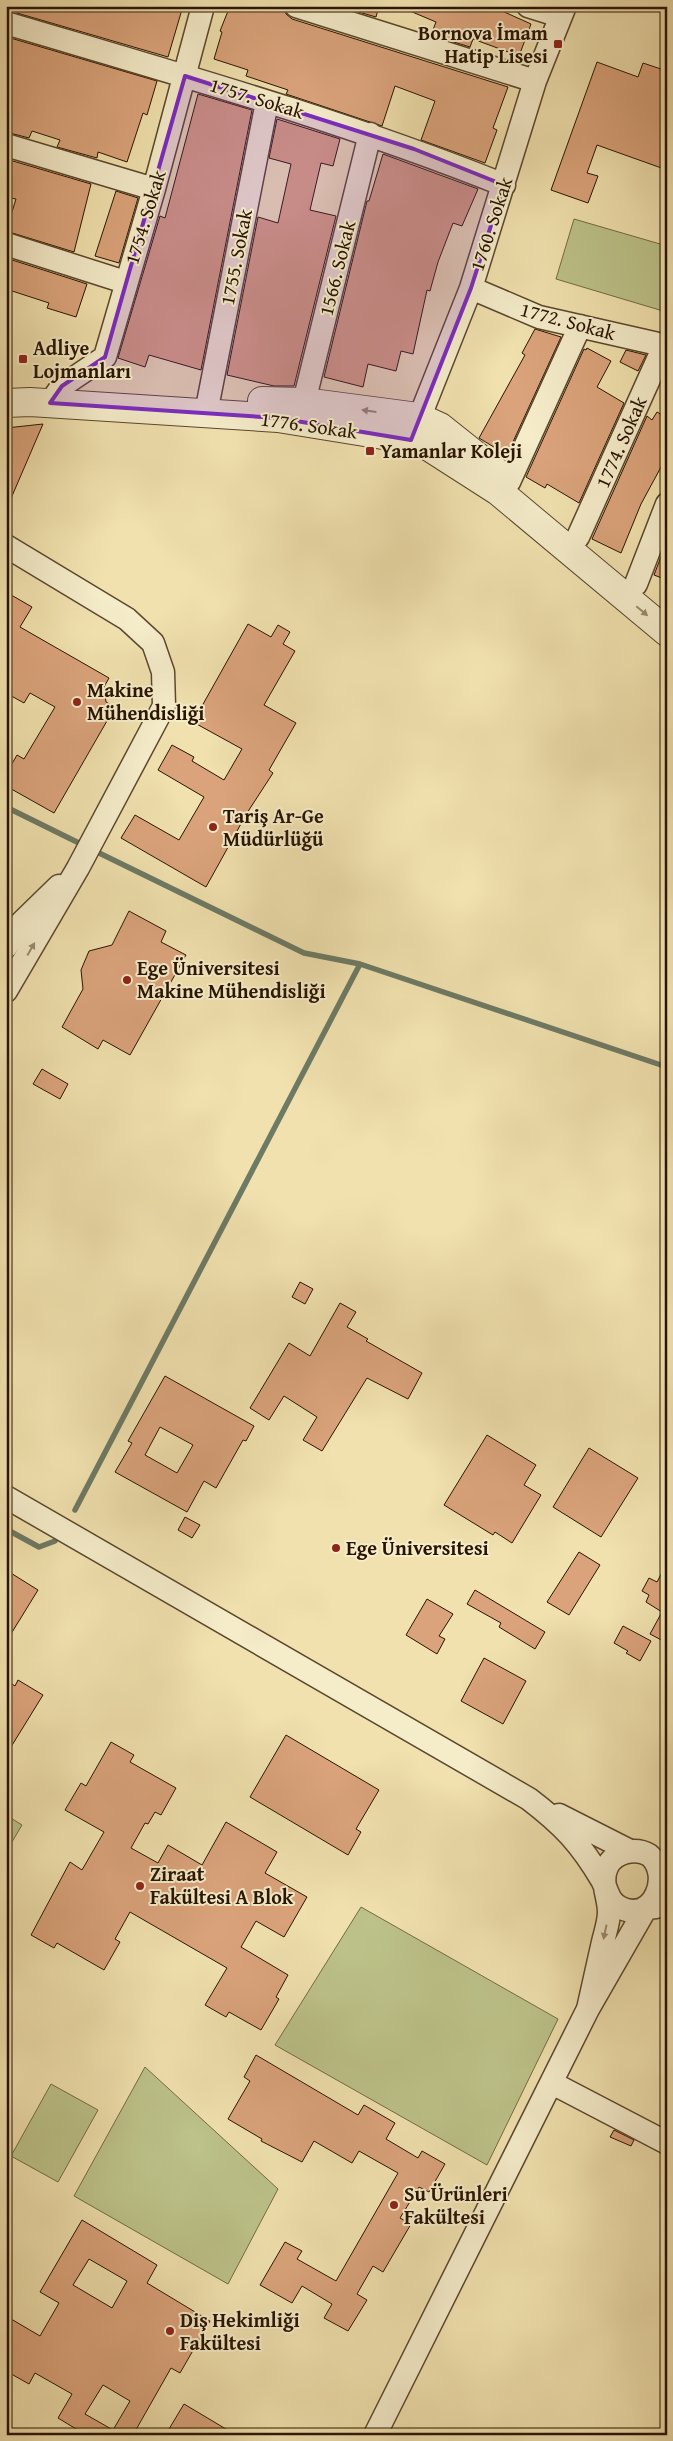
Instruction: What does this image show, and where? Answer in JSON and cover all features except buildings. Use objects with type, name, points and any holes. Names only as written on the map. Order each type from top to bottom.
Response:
[{"type":"street","name":"1754. Sokak","points":[[56,395],[105,357],[125,282],[186,76],[203,6]]},
{"type":"street","points":[[296,6],[535,81]]},
{"type":"street","points":[[528,6],[562,11]]},
{"type":"street","name":"1760. Sokak","points":[[414,429],[471,288],[535,81],[562,11]]},
{"type":"street","name":"1757. Sokak","points":[[6,23],[267,102],[290,107],[370,134],[504,185]]},
{"type":"street","name":"1755. Sokak","points":[[207,407],[267,102]]},
{"type":"street","name":"1566. Sokak","points":[[304,402],[370,134]]},
{"type":"street","points":[[6,145],[154,189]]},
{"type":"street","points":[[6,244],[125,282]]},
{"type":"street","name":"1772. Sokak","points":[[471,288],[539,317],[665,346]]},
{"type":"street","points":[[508,482],[580,326]]},
{"type":"street","name":"1774. Sokak","points":[[578,537],[665,346]]},
{"type":"street","name":"1776. Sokak","points":[[6,389],[56,395],[207,407],[278,418],[414,429],[440,427],[667,607]]},
{"type":"street","name":"1776. Sokak","points":[[6,402],[56,395]]},
{"type":"street","name":"1776. Sokak","points":[[207,407],[304,402],[414,429],[420,441],[498,491],[667,632]]},
{"type":"street","points":[[636,584],[667,504]]},
{"type":"street","points":[[6,546],[127,619],[153,643],[163,672],[164,706],[84,856],[6,991]]},
{"type":"street","points":[[6,947],[22,922],[84,856]]},
{"type":"street","points":[[6,1497],[529,1799],[630,1851],[650,1855],[664,1873],[662,1891],[657,1900],[656,1907],[588,2009],[375,2435]]},
{"type":"street","points":[[529,1799],[552,1817],[584,1849],[604,1885],[609,1899],[616,1906],[636,1911],[656,1907]]},
{"type":"street","points":[[588,2009],[609,1912],[604,1885],[606,1868],[620,1854],[630,1851]]},
{"type":"street","points":[[552,2083],[667,2143]]},
{"type":"highlighted area","points":[[185,76],[414,149],[504,185],[471,288],[411,440],[278,418],[50,403],[62,386],[105,357]]},
{"type":"green space","points":[[574,219],[667,246],[667,297],[663,311],[556,279]]},
{"type":"green space","points":[[6,1815],[22,1825],[6,1852]]},
{"type":"green space","points":[[361,1907],[558,2019],[487,2165],[275,2045]]},
{"type":"green space","points":[[145,2067],[278,2189],[228,2284],[74,2196]]},
{"type":"green space","points":[[51,2084],[98,2110],[58,2182],[11,2156]]},
{"type":"waterway","points":[[6,807],[85,846]]},
{"type":"waterway","points":[[93,850],[304,953],[360,964],[667,1067]]},
{"type":"waterway","points":[[75,1510],[360,964]]},
{"type":"waterway","points":[[6,1529],[39,1547],[55,1541]]},
{"type":"place","name":"Bornova İmam Hatip Lisesi","points":[[558,44]]},
{"type":"place","name":"Adliye Lojmanları","points":[[23,359]]},
{"type":"place","name":"Yamanlar Koleji","points":[[370,451]]},
{"type":"place","name":"Makine Mühendisliği","points":[[77,702]]},
{"type":"place","name":"Tariş Ar-Ge Müdürlüğü","points":[[213,827]]},
{"type":"place","name":"Ege Üniversitesi Makine Mühendisliği","points":[[127,980]]},
{"type":"place","name":"Ege Üniversitesi","points":[[336,1548]]},
{"type":"place","name":"Ziraat Fakültesi A Blok","points":[[140,1886]]},
{"type":"place","name":"Su Ürünleri Fakültesi","points":[[394,2205]]},
{"type":"place","name":"Diş Hekimliği Fakültesi","points":[[170,2331]]}]
